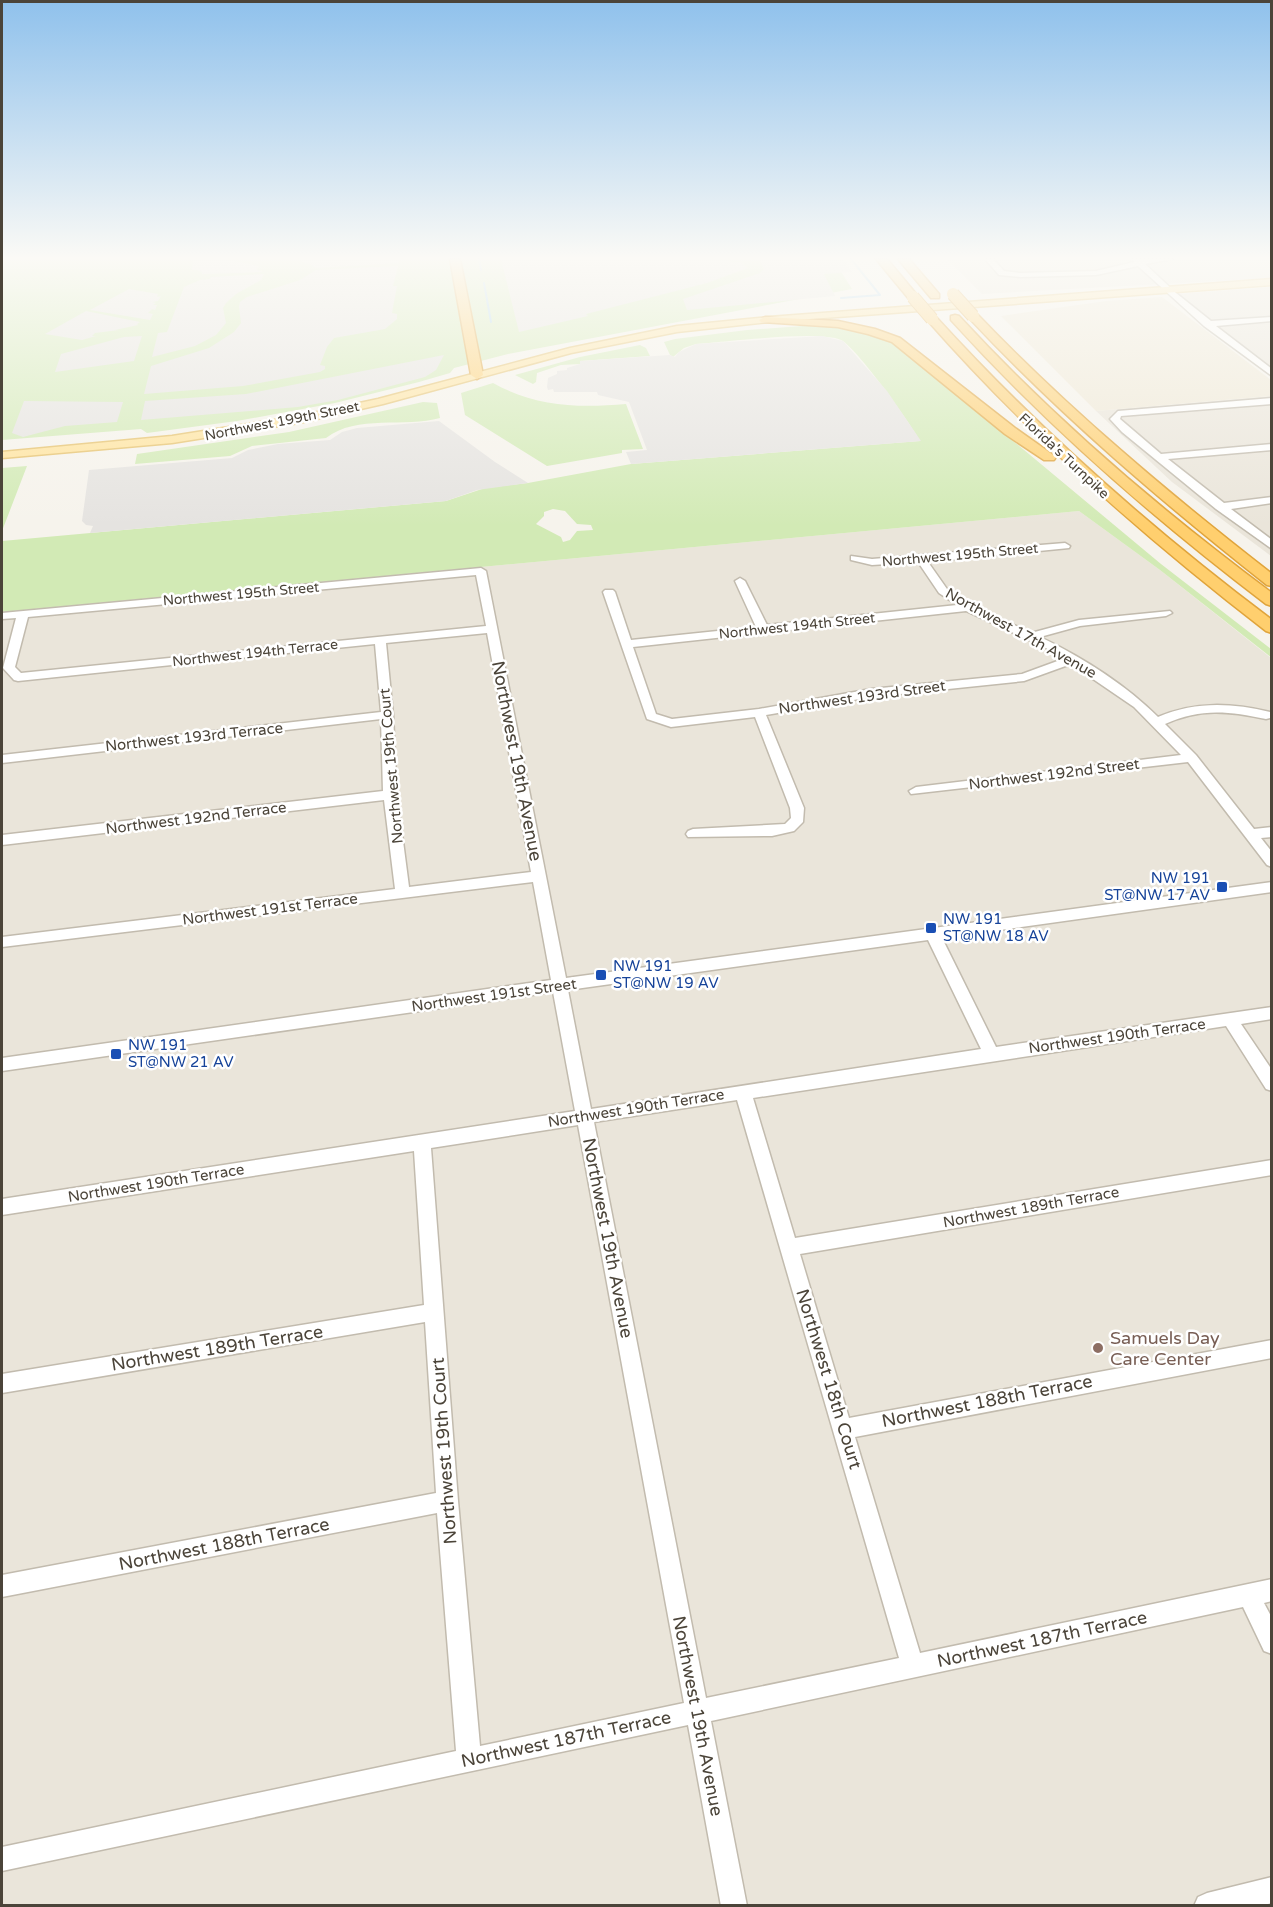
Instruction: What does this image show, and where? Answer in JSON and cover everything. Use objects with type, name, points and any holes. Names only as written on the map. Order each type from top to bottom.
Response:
[{"type":"highway","points":[[472,348],[477,375]]},
{"type":"highway","points":[[906,348],[1010,431],[1116,504]]},
{"type":"highway","name":"Florida's Turnpike","points":[[958,348],[1011,406],[1116,504],[1272,628]]},
{"type":"highway","name":"Florida's Turnpike","points":[[982,348],[1015,384],[1097,461],[1161,516],[1272,601]]},
{"type":"highway","points":[[1003,348],[1085,429],[1156,490],[1272,582]]},
{"type":"main road","name":"Northwest 199th Street","points":[[2,455],[125,446],[200,437],[343,411],[581,348]]},
{"type":"street","points":[[1237,348],[1272,374]]},
{"type":"street","points":[[1252,360],[1272,358]]},
{"type":"street","points":[[1272,401],[1116,416],[1115,419],[1125,430],[1220,507],[1272,546]]},
{"type":"street","points":[[1159,457],[1272,447]]},
{"type":"street","points":[[1220,507],[1272,500]]},
{"type":"street","name":"Northwest 195th Street","points":[[855,558],[872,562],[1065,546]]},
{"type":"street","name":"Northwest 17th Avenue","points":[[921,559],[943,591],[968,607],[1031,636],[1072,660],[1110,684],[1158,722],[1191,758],[1272,862]]},
{"type":"street","name":"Northwest 195th Street","points":[[2,616],[481,571]]},
{"type":"street","name":"Northwest 19th Avenue","points":[[481,571],[734,1905]]},
{"type":"street","points":[[740,580],[763,630]]},
{"type":"street","points":[[609,592],[626,644]]},
{"type":"street","name":"Northwest 194th Street","points":[[626,644],[968,607]]},
{"type":"street","points":[[1031,636],[1079,623],[1166,613]]},
{"type":"street","name":"Northwest 194th Terrace","points":[[23,614],[9,668],[18,677],[492,629]]},
{"type":"street","name":"Northwest 19th Court","points":[[380,640],[387,715],[390,795],[403,892]]},
{"type":"street","name":"Northwest 193rd Street","points":[[626,644],[651,716],[671,723],[759,713],[871,693],[1024,677],[1072,660]]},
{"type":"street","points":[[1158,722],[1189,710],[1238,710],[1266,715]]},
{"type":"street","points":[[693,834],[789,828],[798,819],[759,713]]},
{"type":"street","name":"Northwest 193rd Terrace","points":[[2,759],[387,715]]},
{"type":"street","name":"Northwest 192nd Street","points":[[916,791],[1191,758]]},
{"type":"street","name":"Northwest 192nd Terrace","points":[[2,840],[390,795]]},
{"type":"street","points":[[1251,834],[1272,832]]},
{"type":"street","name":"Northwest 191st Terrace","points":[[2,942],[538,876]]},
{"type":"street","name":"Northwest 191st Street","points":[[2,1065],[1272,887]]},
{"type":"street","points":[[933,934],[990,1054]]},
{"type":"street","name":"Northwest 190th Terrace","points":[[2,1207],[990,1054],[1272,1013]]},
{"type":"street","points":[[1230,1019],[1272,1084]]},
{"type":"street","name":"Northwest 18th Court","points":[[743,1092],[844,1429],[912,1667]]},
{"type":"street","name":"Northwest 19th Court","points":[[422,1142],[447,1501],[469,1760]]},
{"type":"street","name":"Northwest 189th Terrace","points":[[790,1247],[1272,1167]]},
{"type":"street","name":"Northwest 189th Terrace","points":[[2,1384],[433,1312]]},
{"type":"street","name":"Northwest 188th Terrace","points":[[844,1429],[1272,1349]]},
{"type":"street","name":"Northwest 188th Terrace","points":[[2,1586],[447,1501]]},
{"type":"street","name":"Northwest 187th Terrace","points":[[2,1859],[1272,1590]]},
{"type":"street","points":[[1248,1595],[1272,1643]]},
{"type":"street","points":[[1207,1905],[1272,1890]]},
{"type":"shaded area","points":[[83,348],[138,348],[134,361],[55,372],[61,354]]},
{"type":"shaded area","points":[[154,348],[187,348],[152,357]]},
{"type":"shaded area","points":[[209,348],[327,348],[320,365],[325,366],[325,369],[320,372],[243,386],[144,394],[151,366]]},
{"type":"shaded area","points":[[688,348],[849,348],[887,391],[921,441],[631,464],[626,452],[647,450],[629,402],[598,395],[597,392],[554,392],[553,389],[548,390],[547,387],[548,378],[557,374],[557,371],[567,370],[567,368],[580,364],[580,361],[670,355],[675,357]]},
{"type":"shaded area","points":[[1033,348],[1229,348],[1271,380],[1271,396],[1096,411]]},
{"type":"shaded area","points":[[1247,348],[1271,348],[1271,367]]},
{"type":"shaded area","points":[[444,355],[436,370],[425,377],[338,400],[298,407],[141,420],[145,401],[246,394]]},
{"type":"shaded area","points":[[1271,396],[1271,556],[1172,482],[1096,411]]},
{"type":"shaded area","points":[[24,401],[123,402],[117,422],[65,426],[23,437],[12,433]]},
{"type":"shaded area","points":[[439,421],[528,483],[477,490],[446,501],[90,533],[93,526],[86,525],[82,521],[89,470],[232,458],[248,450],[278,444],[330,440],[342,432],[357,428]]},
{"type":"shaded area","points":[[1079,511],[1160,570],[1271,658],[1271,1905],[2,1906],[2,612]]},
{"type":"green space","points":[[2,348],[540,348],[454,368],[450,373],[335,403],[237,421],[147,433],[141,429],[2,440]]},
{"type":"green space","points":[[625,348],[646,348],[650,356],[580,361],[580,364],[561,365],[537,373],[536,382],[533,384],[515,375],[580,357]]},
{"type":"green space","points":[[667,348],[684,348],[673,357]]},
{"type":"green space","points":[[850,348],[902,348],[1161,564],[1271,649],[1272,658],[1160,570],[1079,511],[2,612],[2,541],[446,501],[485,488],[528,483],[631,464],[920,441],[895,403]],"holes":[[[553,509],[565,511],[577,524],[591,525],[593,530],[577,531],[570,540],[563,542],[561,537],[536,524],[544,516],[544,512]]]},
{"type":"green space","points":[[493,383],[525,397],[558,404],[591,406],[626,404],[643,449],[622,450],[622,453],[547,466],[465,415],[461,393]]},
{"type":"green space","points":[[423,402],[437,403],[440,418],[352,426],[326,438],[252,446],[230,456],[135,464],[137,454],[289,432]]},
{"type":"green space","points":[[27,466],[2,531],[2,468]]},
{"type":"place","name":"NW 191 ST@NW 17 AV","points":[[1222,887]]},
{"type":"place","name":"NW 191 ST@NW 18 AV","points":[[931,928]]},
{"type":"place","name":"NW 191 ST@NW 19 AV","points":[[601,975]]},
{"type":"place","name":"NW 191 ST@NW 21 AV","points":[[116,1054]]},
{"type":"place","name":"Samuels Day Care Center","points":[[1098,1348]]}]
